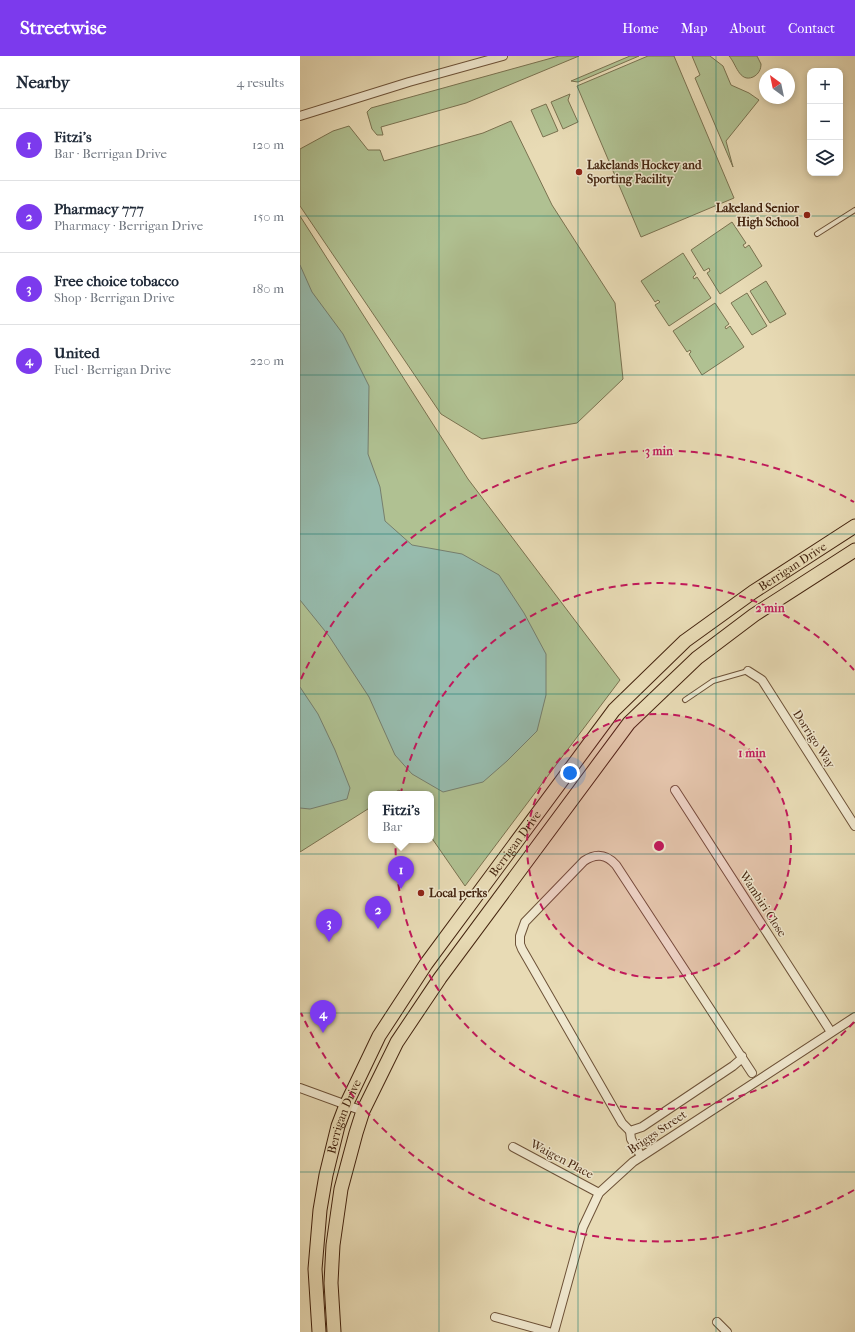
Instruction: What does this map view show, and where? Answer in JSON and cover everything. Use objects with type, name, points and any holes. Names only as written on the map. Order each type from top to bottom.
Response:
[{"type":"main road","name":"Berrigan Drive","points":[[319,1332],[315,1269],[320,1210],[338,1126],[346,1105],[379,1036],[426,964],[614,710],[685,641],[754,592],[855,526]]},
{"type":"main road","name":"Berrigan Drive","points":[[334,1332],[331,1283],[333,1245],[341,1189],[363,1110],[397,1042],[440,978],[628,723],[697,658],[754,616],[855,550]]},
{"type":"main road","points":[[464,912],[480,924]]},
{"type":"street","points":[[300,116],[409,82],[503,56]]},
{"type":"street","name":"Dorrigo Way","points":[[748,671],[762,680],[855,826]]},
{"type":"street","name":"Wambiri Close","points":[[675,790],[831,1032]]},
{"type":"street","points":[[641,1156],[635,1146],[630,1131],[622,1123],[520,944],[520,936],[526,922],[584,861],[591,856],[604,856],[611,859],[616,865],[752,1073]]},
{"type":"street","name":"Briggs Street","points":[[554,1332],[583,1227],[599,1193],[641,1156],[855,1017]]},
{"type":"street","points":[[630,1131],[642,1127],[733,1066],[742,1056]]},
{"type":"street","points":[[300,1088],[363,1110]]},
{"type":"street","name":"Waigen Place","points":[[513,1147],[599,1193]]},
{"type":"street","points":[[495,1317],[549,1332]]},
{"type":"street","points":[[717,1322],[727,1332]]},
{"type":"lane","points":[[817,234],[855,210]]},
{"type":"lane","points":[[685,700],[713,681],[748,671]]},
{"type":"green space","points":[[559,56],[579,56],[466,103],[381,127],[383,135],[377,135],[372,129],[367,112],[371,108]]},
{"type":"green space","points":[[630,56],[639,56],[578,82],[571,81]]},
{"type":"green space","points":[[648,56],[674,56],[734,198],[641,237],[577,86]]},
{"type":"green space","points":[[692,56],[710,56],[723,66],[731,85],[749,93],[759,100],[726,141],[733,167],[695,78],[700,75]]},
{"type":"green space","points":[[729,56],[757,56],[761,64],[761,68],[759,68],[757,74],[753,77],[744,77],[738,71]]},
{"type":"green space","points":[[570,94],[568,100],[578,122],[563,129],[551,102]]},
{"type":"green space","points":[[546,104],[558,131],[543,137],[531,110]]},
{"type":"green space","points":[[511,121],[552,205],[615,303],[623,379],[577,423],[482,439],[441,414],[300,206],[300,149],[333,131],[349,126],[368,150],[380,150],[384,161],[483,133]]},
{"type":"green space","points":[[300,216],[468,479],[620,680],[465,886],[434,841],[434,791],[368,791],[368,809],[300,852]]},
{"type":"green space","points":[[732,222],[746,243],[743,245],[745,248],[749,245],[762,266],[720,294],[707,273],[710,271],[709,268],[704,271],[691,250]]},
{"type":"green space","points":[[683,253],[696,274],[693,277],[694,279],[697,277],[711,298],[669,326],[655,305],[660,302],[658,300],[655,302],[641,281]]},
{"type":"green space","points":[[766,281],[786,314],[770,323],[750,291]]},
{"type":"green space","points":[[747,293],[767,326],[752,335],[731,303]]},
{"type":"green space","points":[[715,303],[729,324],[725,327],[726,329],[730,326],[744,347],[702,375],[689,354],[691,352],[690,350],[687,352],[673,331]]},
{"type":"shaded area","points":[[300,265],[312,292],[343,334],[369,386],[368,454],[380,487],[385,521],[412,545],[462,554],[499,575],[524,613],[546,654],[546,695],[537,731],[507,761],[483,782],[443,792],[412,774],[395,755],[369,697],[329,636],[300,600]]},
{"type":"shaded area","points":[[300,687],[318,714],[335,750],[350,788],[347,799],[310,809],[300,808]]},
{"type":"place","name":"Lakelands Hockey and Sporting Facility","points":[[579,172]]},
{"type":"place","name":"Lakeland Senior High School","points":[[807,215]]},
{"type":"place","name":"Fitzi's","points":[[401,889]]},
{"type":"place","name":"Local perks","points":[[421,893]]},
{"type":"place","name":"Pharmacy 777","points":[[378,929]]},
{"type":"place","name":"Free choice tobacco","points":[[329,942]]},
{"type":"place","name":"United","points":[[323,1033]]}]
